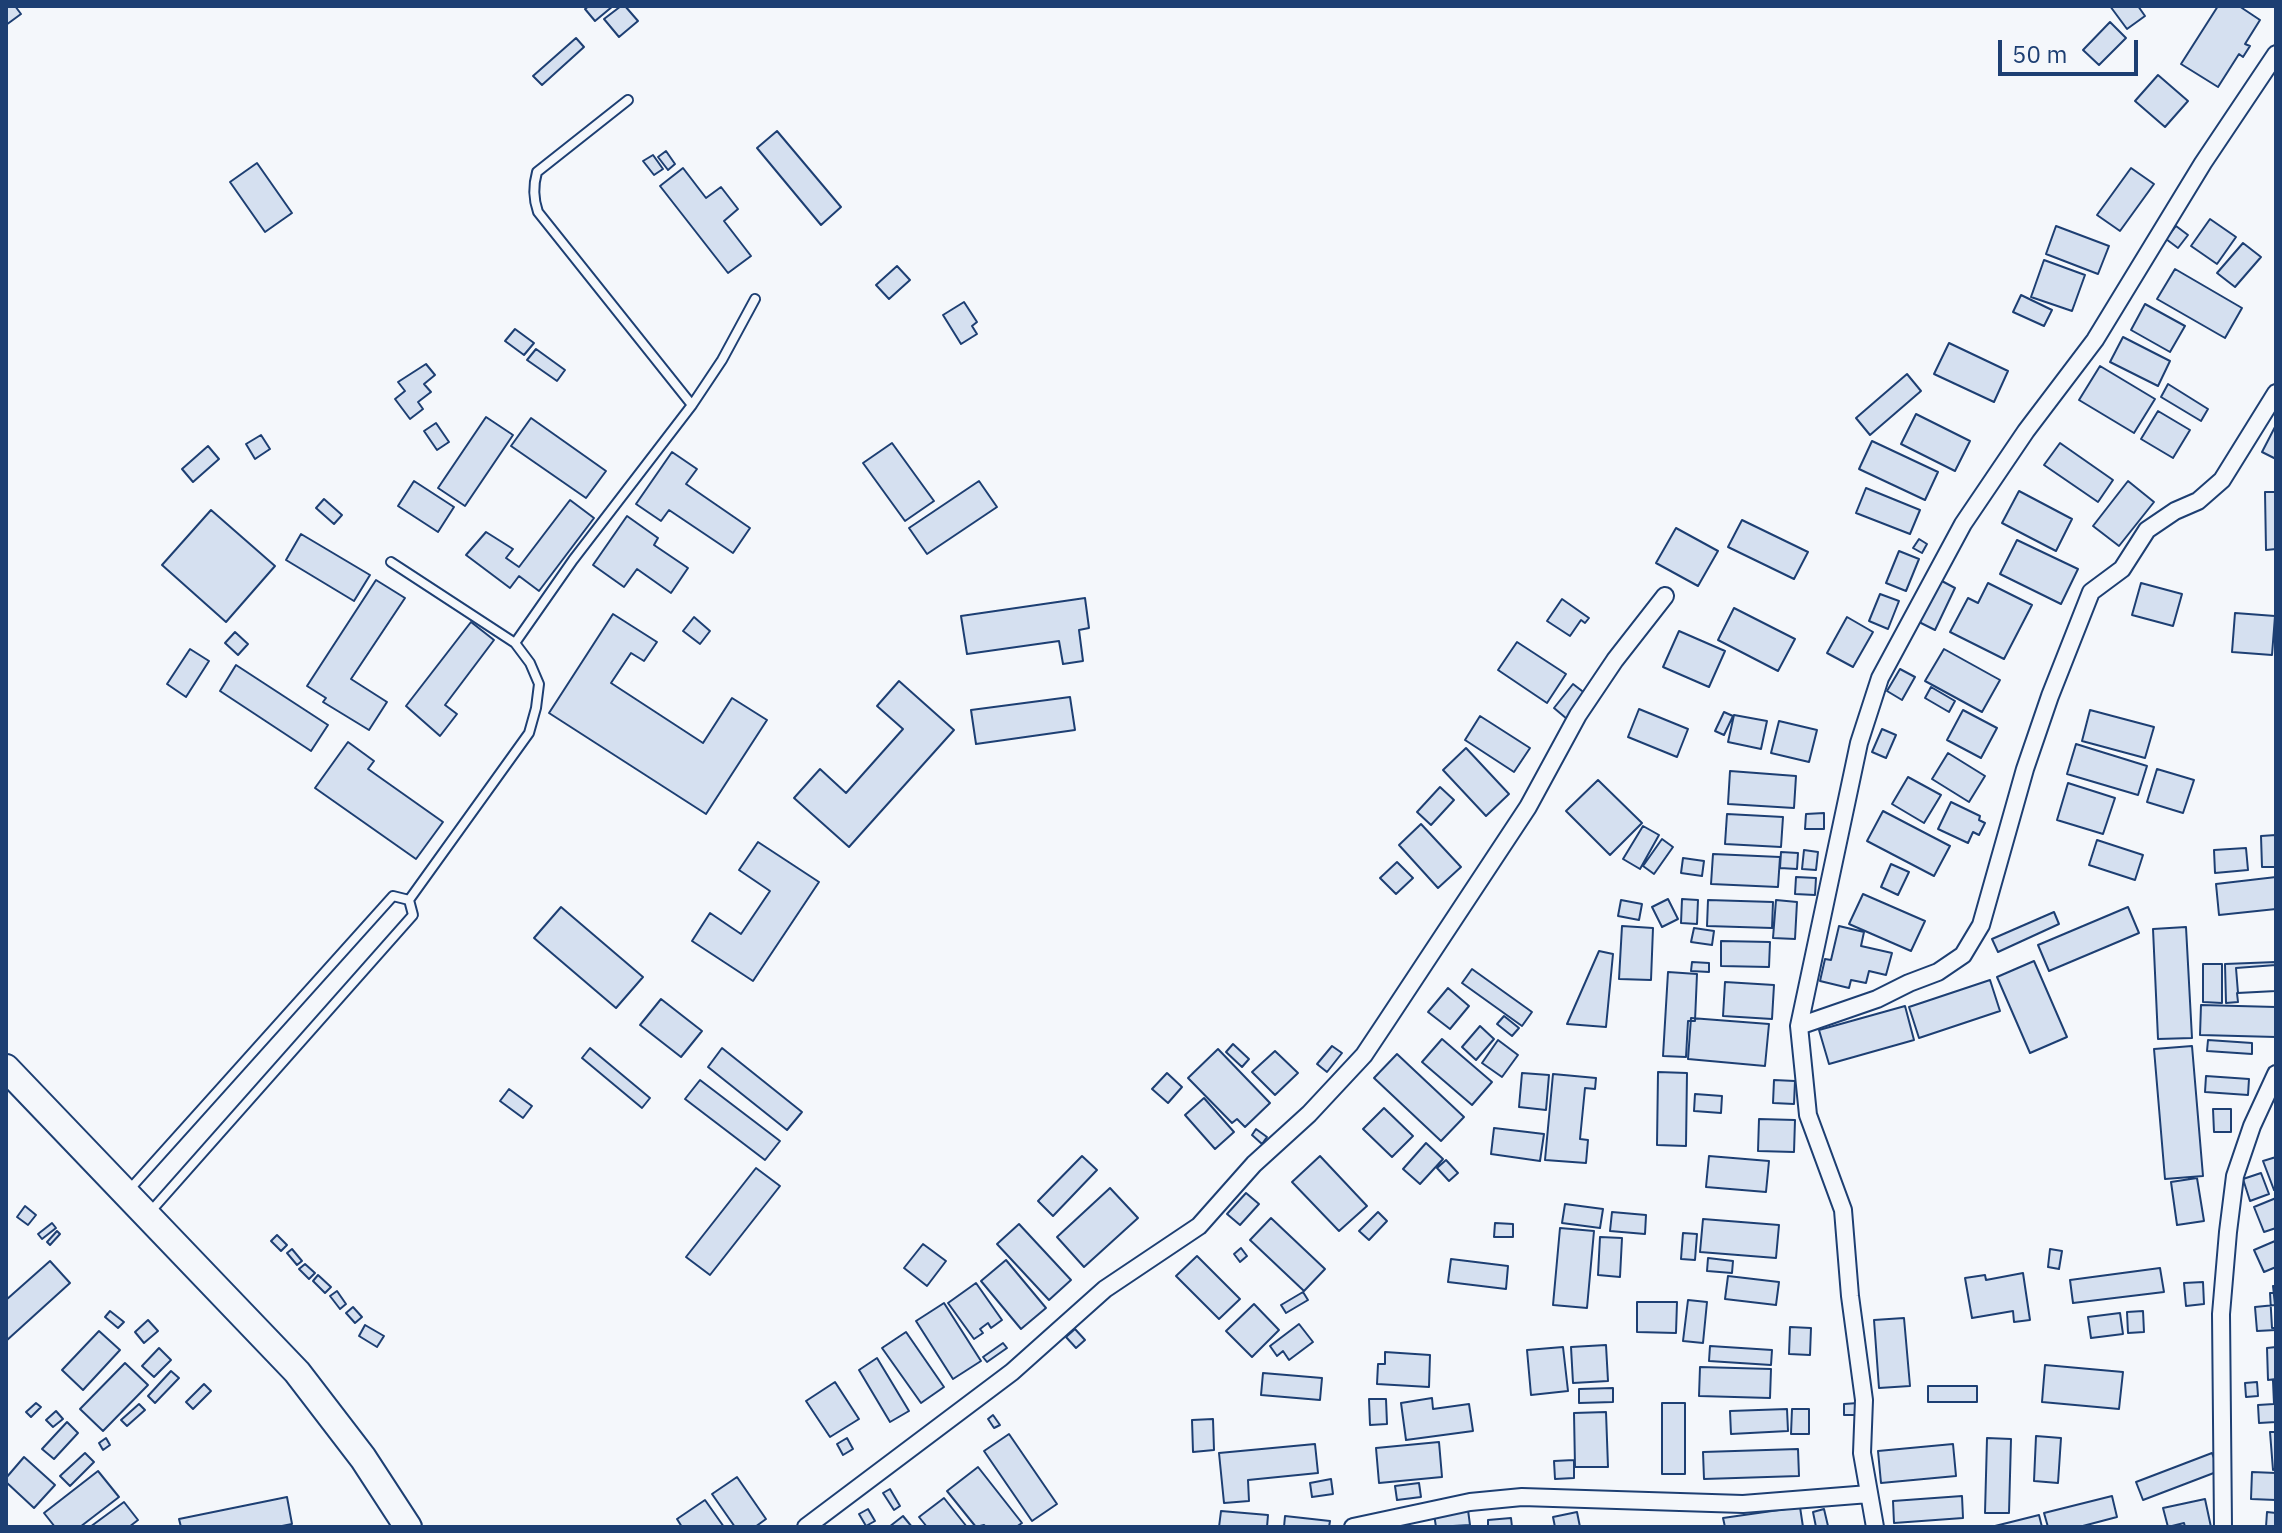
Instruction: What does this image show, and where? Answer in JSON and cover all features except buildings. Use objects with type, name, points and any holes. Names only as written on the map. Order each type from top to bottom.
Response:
[{"type":"main road","points":[[6,1068],[297,1372],[363,1458],[408,1527]]},
{"type":"street","points":[[1875,1527],[1862,1453],[1862,1373],[1850,1296],[1843,1210],[1808,1115],[1799,1026],[1859,743],[1880,678],[1963,524],[2026,431],[2095,340],[2203,163],[2276,54]]},
{"type":"street","points":[[1799,1026],[1877,999],[1938,972],[1963,955],[1981,925],[2025,769],[2091,592],[2122,569],[2147,530],[2175,511],[2198,501],[2222,480],[2276,393]]},
{"type":"street","points":[[806,1527],[1012,1372],[1105,1289],[1199,1226],[1254,1164],[1309,1114],[1364,1055],[1528,807],[1578,715],[1615,660],[1665,596]]},
{"type":"street","points":[[2223,1527],[2221,1314],[2228,1232],[2235,1176],[2252,1126],[2276,1074]]},
{"type":"street","points":[[1353,1527],[1470,1502],[1522,1497],[1743,1504],[1788,1498],[1869,1494]]},
{"type":"lane","points":[[628,100],[537,172],[534,201],[538,212],[692,405]]},
{"type":"lane","points":[[515,643],[573,560],[692,405],[722,360],[755,299]]},
{"type":"lane","points":[[391,562],[515,643],[530,663],[539,684],[529,733],[409,900]]},
{"type":"lane","points":[[125,1193],[393,896],[409,900]]},
{"type":"lane","points":[[146,1216],[413,915],[409,900]]}]
